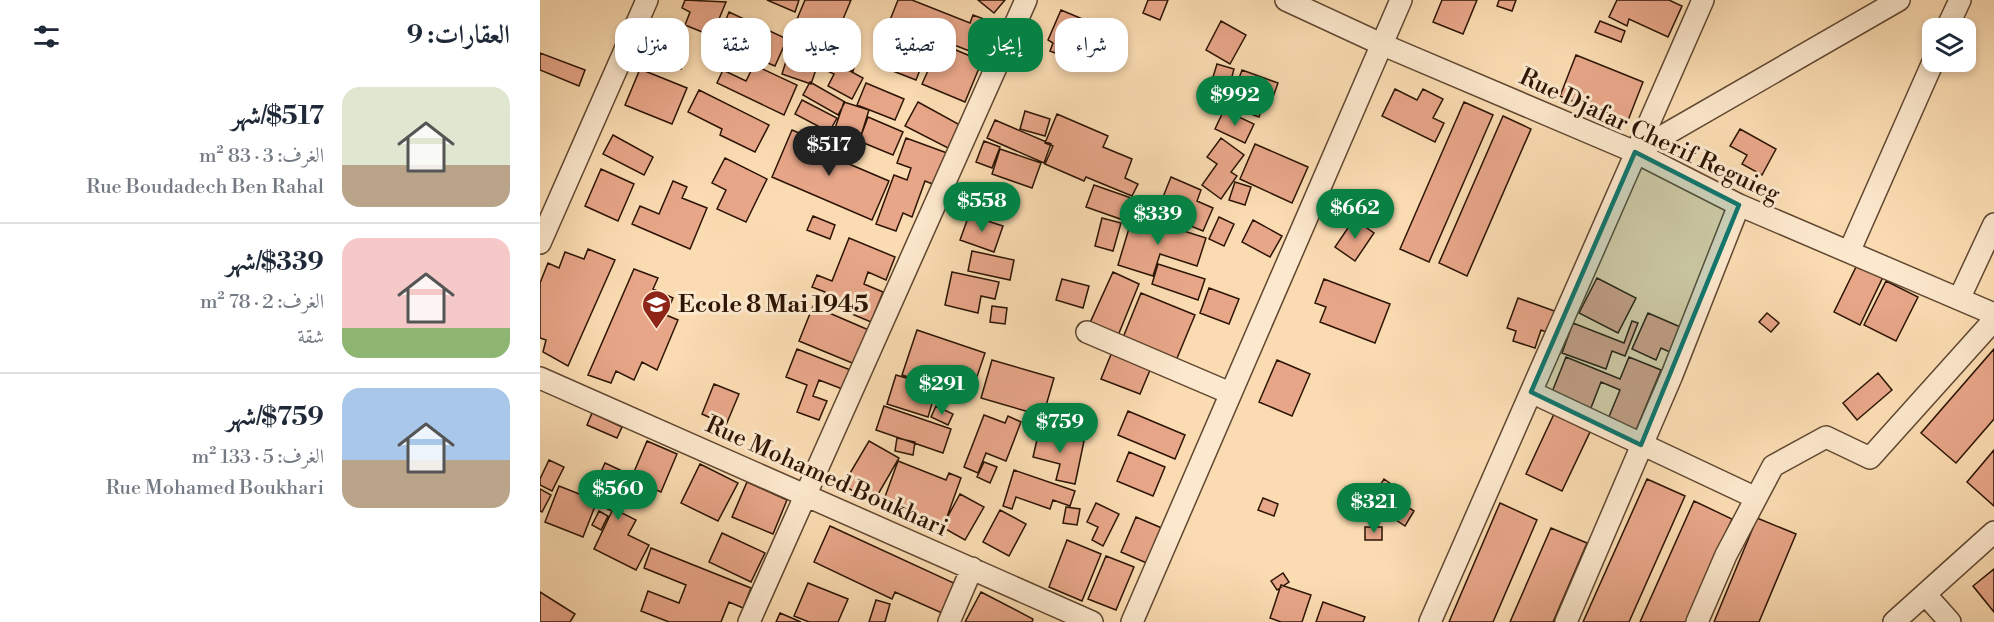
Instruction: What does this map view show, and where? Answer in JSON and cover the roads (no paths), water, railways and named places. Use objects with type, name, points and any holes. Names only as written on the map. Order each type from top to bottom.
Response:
[{"type":"street","points":[[540,243],[647,0]]},
{"type":"street","points":[[749,622],[808,495],[1026,0]]},
{"type":"street","name":"Rue Djafar Cherif Reguieg","points":[[1286,0],[1381,44],[1635,152],[1739,206],[1994,314]]},
{"type":"street","points":[[1132,622],[1401,0]]},
{"type":"street","points":[[1430,622],[1703,0]]},
{"type":"street","points":[[1635,152],[1899,0]]},
{"type":"street","points":[[1952,18],[1960,0]]},
{"type":"street","points":[[1849,252],[1929,72]]},
{"type":"street","points":[[1566,622],[1672,375],[1739,206]]},
{"type":"street","points":[[1959,299],[1994,224]]},
{"type":"street","points":[[1697,622],[1754,497],[1773,466],[1826,437],[1870,458],[1994,320]]},
{"type":"street","points":[[1087,332],[1230,393]]},
{"type":"street","name":"Rue Mohamed Boukhari","points":[[540,378],[1092,622]]},
{"type":"street","points":[[1531,392],[1754,497]]},
{"type":"street","points":[[1894,622],[1994,532]]},
{"type":"street","points":[[950,622],[972,568]]},
{"type":"street","points":[[1925,594],[1950,622]]},
{"type":"place","name":"Ecole 8 Mai 1945","points":[[657,330]]}]
